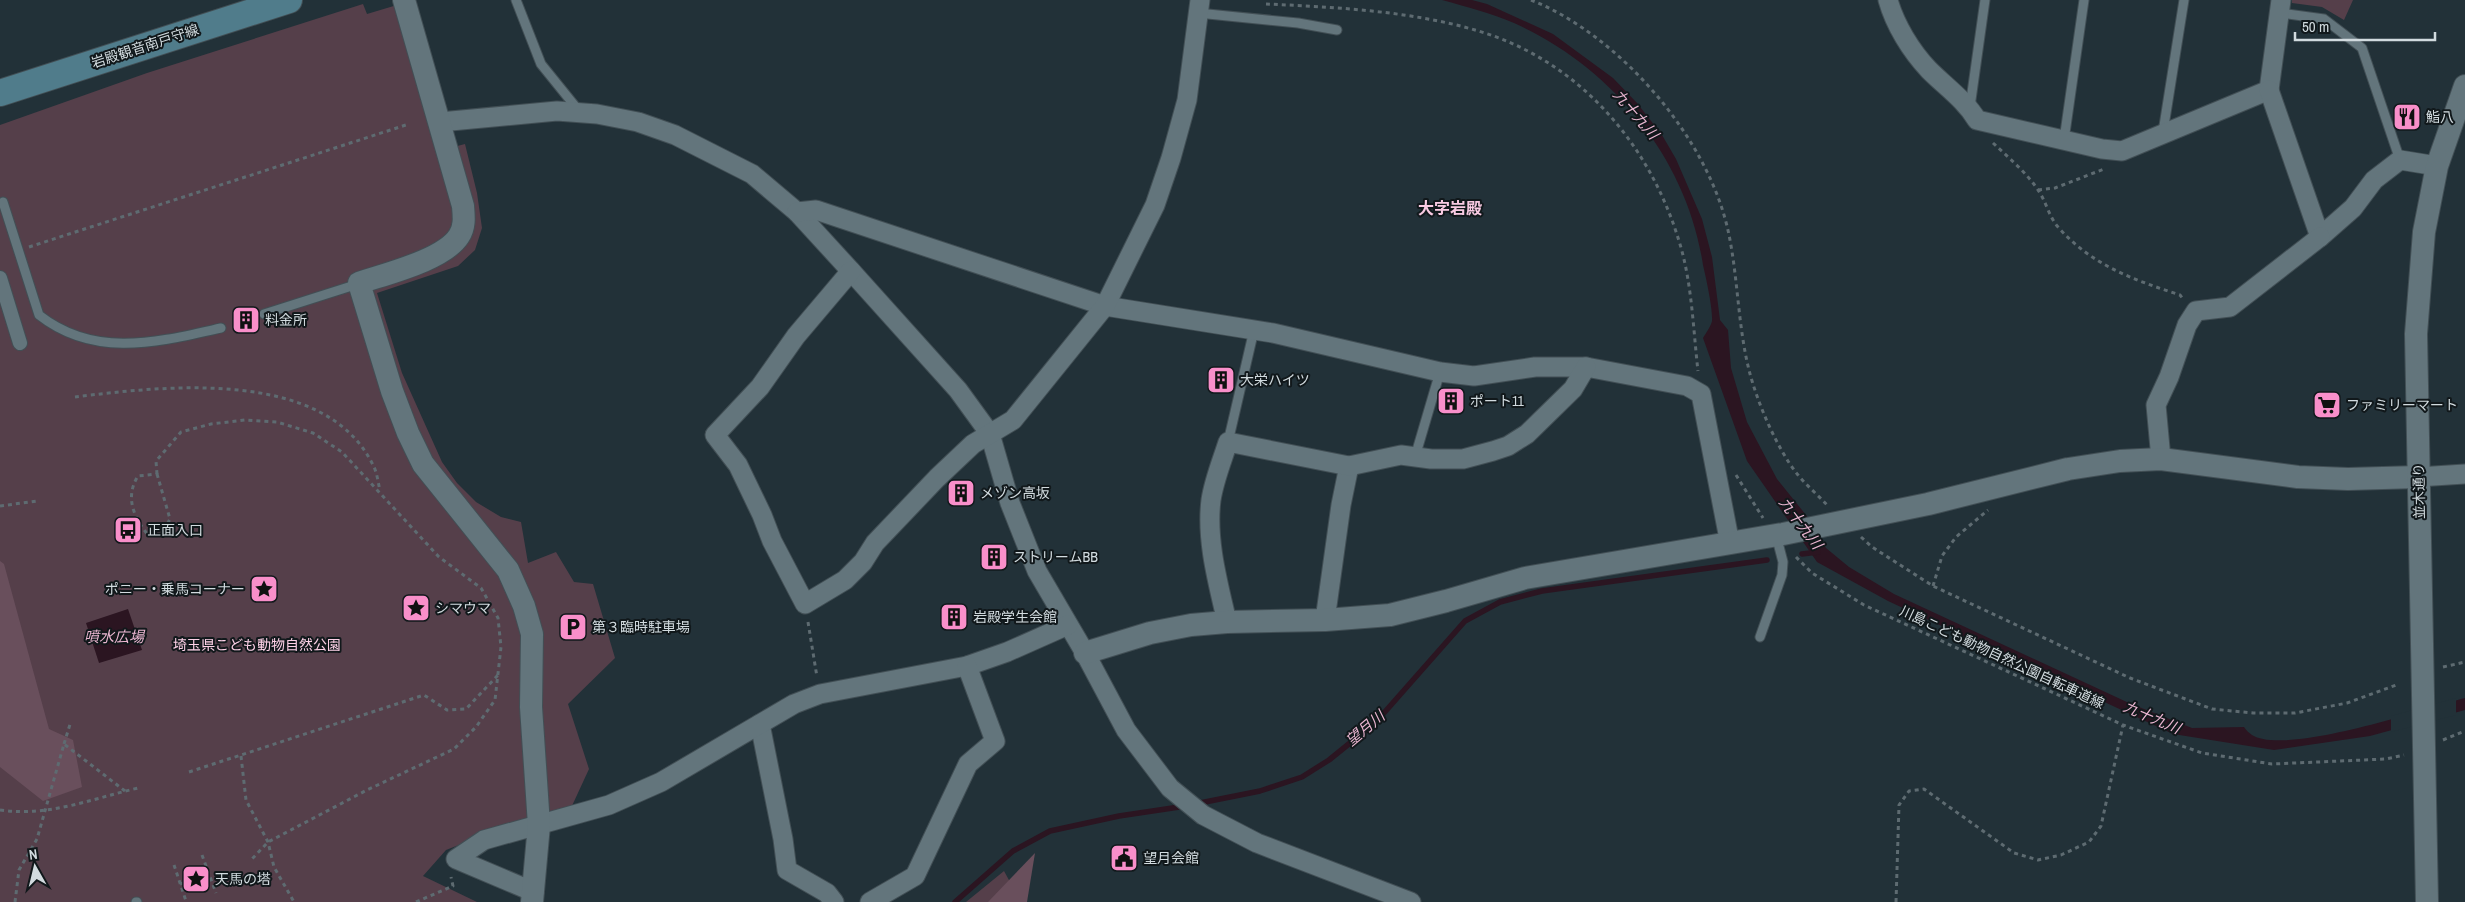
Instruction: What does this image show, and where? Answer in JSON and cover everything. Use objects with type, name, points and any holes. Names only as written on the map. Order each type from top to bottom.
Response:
[{"type":"main road","name":"岩殿観音南戸守線","points":[[0,93],[289,0]]},
{"type":"street","points":[[404,0],[463,206],[464,223],[458,237],[440,253],[359,284],[392,391],[423,464],[508,570],[524,606],[532,634],[532,707],[539,825],[533,897],[456,859],[484,840],[539,825],[609,805],[661,782],[794,704],[820,694],[966,666],[1007,652],[1068,625]]},
{"type":"street","points":[[1888,0],[1904,37],[1929,69],[1973,114],[2102,149],[2122,151],[2163,132],[2269,90]]},
{"type":"street","points":[[2281,6],[2269,90],[2320,237]]},
{"type":"street","points":[[851,271],[796,336],[760,387],[715,435],[738,466],[762,514],[772,541],[805,604],[845,580],[863,562],[874,543],[906,508],[973,444],[1013,420],[1104,306],[1155,205],[1171,158],[1187,100],[1199,7]]},
{"type":"street","name":"並木通り","points":[[2427,902],[2416,334],[2424,232],[2437,166],[2465,86]]},
{"type":"street","points":[[440,122],[557,111],[638,122],[675,135],[752,174],[797,212],[958,390],[990,434],[1010,502],[1037,572],[1085,653],[1126,730],[1170,788],[1203,815],[1257,843],[1411,902]]},
{"type":"street","points":[[2161,460],[2156,405],[2170,377],[2187,325],[2196,311],[2230,307],[2320,237],[2353,208],[2374,180],[2400,160],[2437,166]]},
{"type":"street","points":[[797,212],[816,210],[1104,306],[1254,330],[1440,372],[1474,376],[1535,367],[1586,367],[1687,386],[1701,394],[1730,544]]},
{"type":"street","points":[[0,278],[20,343]]},
{"type":"street","points":[[1227,622],[1210,529],[1211,501],[1216,478],[1228,442],[1349,466],[1401,455],[1447,460],[1463,459],[1508,446],[1546,416],[1573,389],[1586,367]]},
{"type":"street","points":[[1085,653],[1150,633],[1191,625],[1227,622],[1325,620],[1390,615],[1525,578],[1730,544],[1775,532],[1839,523],[2068,469],[2120,462],[2161,460],[2298,477],[2348,479],[2465,474]]},
{"type":"street","points":[[1325,620],[1341,505],[1349,466]]},
{"type":"street","points":[[870,902],[915,876],[968,764],[995,740],[966,666]]},
{"type":"street","points":[[760,724],[783,839],[787,870],[827,893],[834,902]]},
{"type":"lane","points":[[516,0],[541,64],[580,113]]},
{"type":"lane","points":[[1973,114],[1985,0]]},
{"type":"lane","points":[[2064,140],[2084,0]]},
{"type":"lane","points":[[2163,132],[2184,0]]},
{"type":"lane","points":[[2281,6],[2324,19],[2362,48],[2400,160]]},
{"type":"lane","points":[[1199,7],[1337,30]]},
{"type":"lane","points":[[3,202],[40,315],[54,326],[73,336],[106,344],[132,344],[221,328]]},
{"type":"lane","points":[[264,314],[359,284]]},
{"type":"lane","points":[[1228,442],[1254,330]]},
{"type":"lane","points":[[1415,457],[1440,372]]},
{"type":"lane","points":[[1760,637],[1782,575],[1783,562],[1775,532]]},
{"type":"path","points":[[1531,0],[1576,23],[1630,66],[1660,98],[1692,143],[1713,186],[1729,234],[1749,369],[1764,417],[1798,474],[1839,523],[1872,547],[1933,586],[2130,678],[2212,709],[2254,713],[2294,712],[2347,703],[2400,684]]},
{"type":"path","points":[[1260,4],[1352,9],[1439,21],[1477,30],[1533,55],[1577,84],[1596,101],[1635,145],[1662,195],[1684,261],[1699,378]]},
{"type":"path","points":[[1973,114],[1992,142],[2020,168],[2038,190],[2058,226],[2090,256],[2123,276],[2180,295],[2196,311]]},
{"type":"path","points":[[18,251],[409,124]]},
{"type":"path","points":[[2038,190],[2055,188],[2109,166],[2122,151]]},
{"type":"path","points":[[75,397],[111,392],[224,389],[269,394],[309,406],[344,427],[361,445],[374,466],[380,492]]},
{"type":"path","points":[[157,474],[138,476],[131,487],[130,500],[141,526],[148,535],[162,534],[170,519],[157,474],[156,461],[181,432],[245,420],[277,422],[313,433],[342,452],[439,556],[481,588],[498,618],[502,647],[500,674],[495,700],[476,727],[454,749],[367,790],[268,842],[252,859]]},
{"type":"path","points":[[1734,471],[1775,532]]},
{"type":"path","points":[[1933,586],[1942,556],[1951,544],[1988,511],[1989,487]]},
{"type":"path","points":[[0,506],[37,501]]},
{"type":"path","name":"川島こども動物自然公園自転車道線","points":[[1794,554],[1812,573],[1864,605],[2123,725],[2202,753],[2272,764],[2386,759],[2401,756]]},
{"type":"path","points":[[805,604],[820,694]]},
{"type":"path","points":[[2443,667],[2465,662]]},
{"type":"path","points":[[189,772],[424,696],[447,710],[466,709],[500,674]]},
{"type":"path","points":[[15,902],[19,870],[37,839],[71,721]]},
{"type":"path","points":[[1896,902],[1899,805],[1909,791],[1924,789],[2014,853],[2038,860],[2061,855],[2089,842],[2101,826],[2123,725]]},
{"type":"path","points":[[2446,739],[2465,730]]},
{"type":"path","points":[[64,744],[125,791]]},
{"type":"path","points":[[241,756],[246,800],[268,842],[274,867],[294,902]]},
{"type":"path","points":[[0,810],[21,813],[46,812],[138,788]]},
{"type":"path","points":[[202,855],[216,892]]},
{"type":"path","points":[[416,902],[453,886],[448,867],[456,859]]},
{"type":"path","points":[[174,865],[186,902]]},
{"type":"path","points":[[180,884],[210,874]]},
{"type":"green space","points":[[2292,0],[2353,0],[2344,20],[2322,7],[2292,3]]},
{"type":"green space","name":"埼玉県こども動物自然公園","points":[[363,4],[367,14],[397,5],[442,150],[465,144],[477,193],[482,228],[475,250],[458,266],[377,293],[402,373],[442,462],[457,483],[476,502],[501,517],[521,522],[528,563],[556,552],[574,582],[593,584],[615,658],[568,704],[589,769],[571,808],[502,828],[446,850],[423,876],[477,902],[0,902],[0,125],[147,73]]},
{"type":"green space","points":[[1004,871],[1020,900],[1023,902],[966,902]]},
{"type":"shaded area","points":[[0,561],[4,564],[49,729],[73,740],[82,787],[43,801],[0,767]]},
{"type":"shaded area","points":[[1035,853],[1027,902],[988,902]]},
{"type":"water","name":"九十九川","points":[[1442,0],[1472,0],[1487,4],[1553,34],[1613,78],[1637,103],[1662,135],[1676,159],[1702,219],[1712,257],[1720,320],[1728,330],[1731,368],[1747,422],[1777,479],[1806,515],[1826,548],[1849,567],[1894,594],[2129,703],[2192,728],[2244,727],[2252,735],[2269,740],[2294,740],[2389,720],[2465,698],[2465,710],[2370,736],[2274,750],[2173,734],[1888,601],[1817,562],[1747,461],[1703,338],[1712,321],[1712,316],[1694,226],[1680,188],[1662,153],[1639,120],[1613,91],[1583,64],[1550,42],[1514,23],[1488,13]]},
{"type":"water","name":"噴水広場","points":[[128,609],[142,650],[99,663],[86,623]]},
{"type":"pier","points":[[2456,698],[2456,715],[2391,732],[2391,716]]},
{"type":"waterway","name":"望月川","points":[[1802,554],[1818,552]]},
{"type":"waterway","name":"望月川","points":[[1195,804],[1260,791],[1302,777],[1329,760],[1376,722],[1465,621],[1500,602],[1542,591],[1767,560]]},
{"type":"waterway","name":"望月川","points":[[955,902],[1013,851],[1050,831],[1119,816],[1186,806]]},
{"type":"place","name":"鮨八","points":[[2407,117]]},
{"type":"place","name":"料金所","points":[[246,320]]},
{"type":"place","name":"大栄ハイツ","points":[[1221,380]]},
{"type":"place","name":"ポート11","points":[[1451,401]]},
{"type":"place","name":"ファミリーマート","points":[[2327,405]]},
{"type":"place","name":"メゾン高坂","points":[[961,493]]},
{"type":"place","name":"正面入口","points":[[128,530]]},
{"type":"place","name":"ストリームBB","points":[[994,557]]},
{"type":"place","name":"ポニー・乗馬コーナー","points":[[264,589]]},
{"type":"place","name":"シマウマ","points":[[416,608]]},
{"type":"place","name":"岩殿学生会館","points":[[954,617]]},
{"type":"place","name":"第３臨時駐車場","points":[[573,627]]},
{"type":"place","name":"望月会館","points":[[1124,858]]},
{"type":"place","name":"天馬の塔","points":[[196,879]]},
{"type":"district","name":"大字岩殿","points":[[1450,208]]}]
